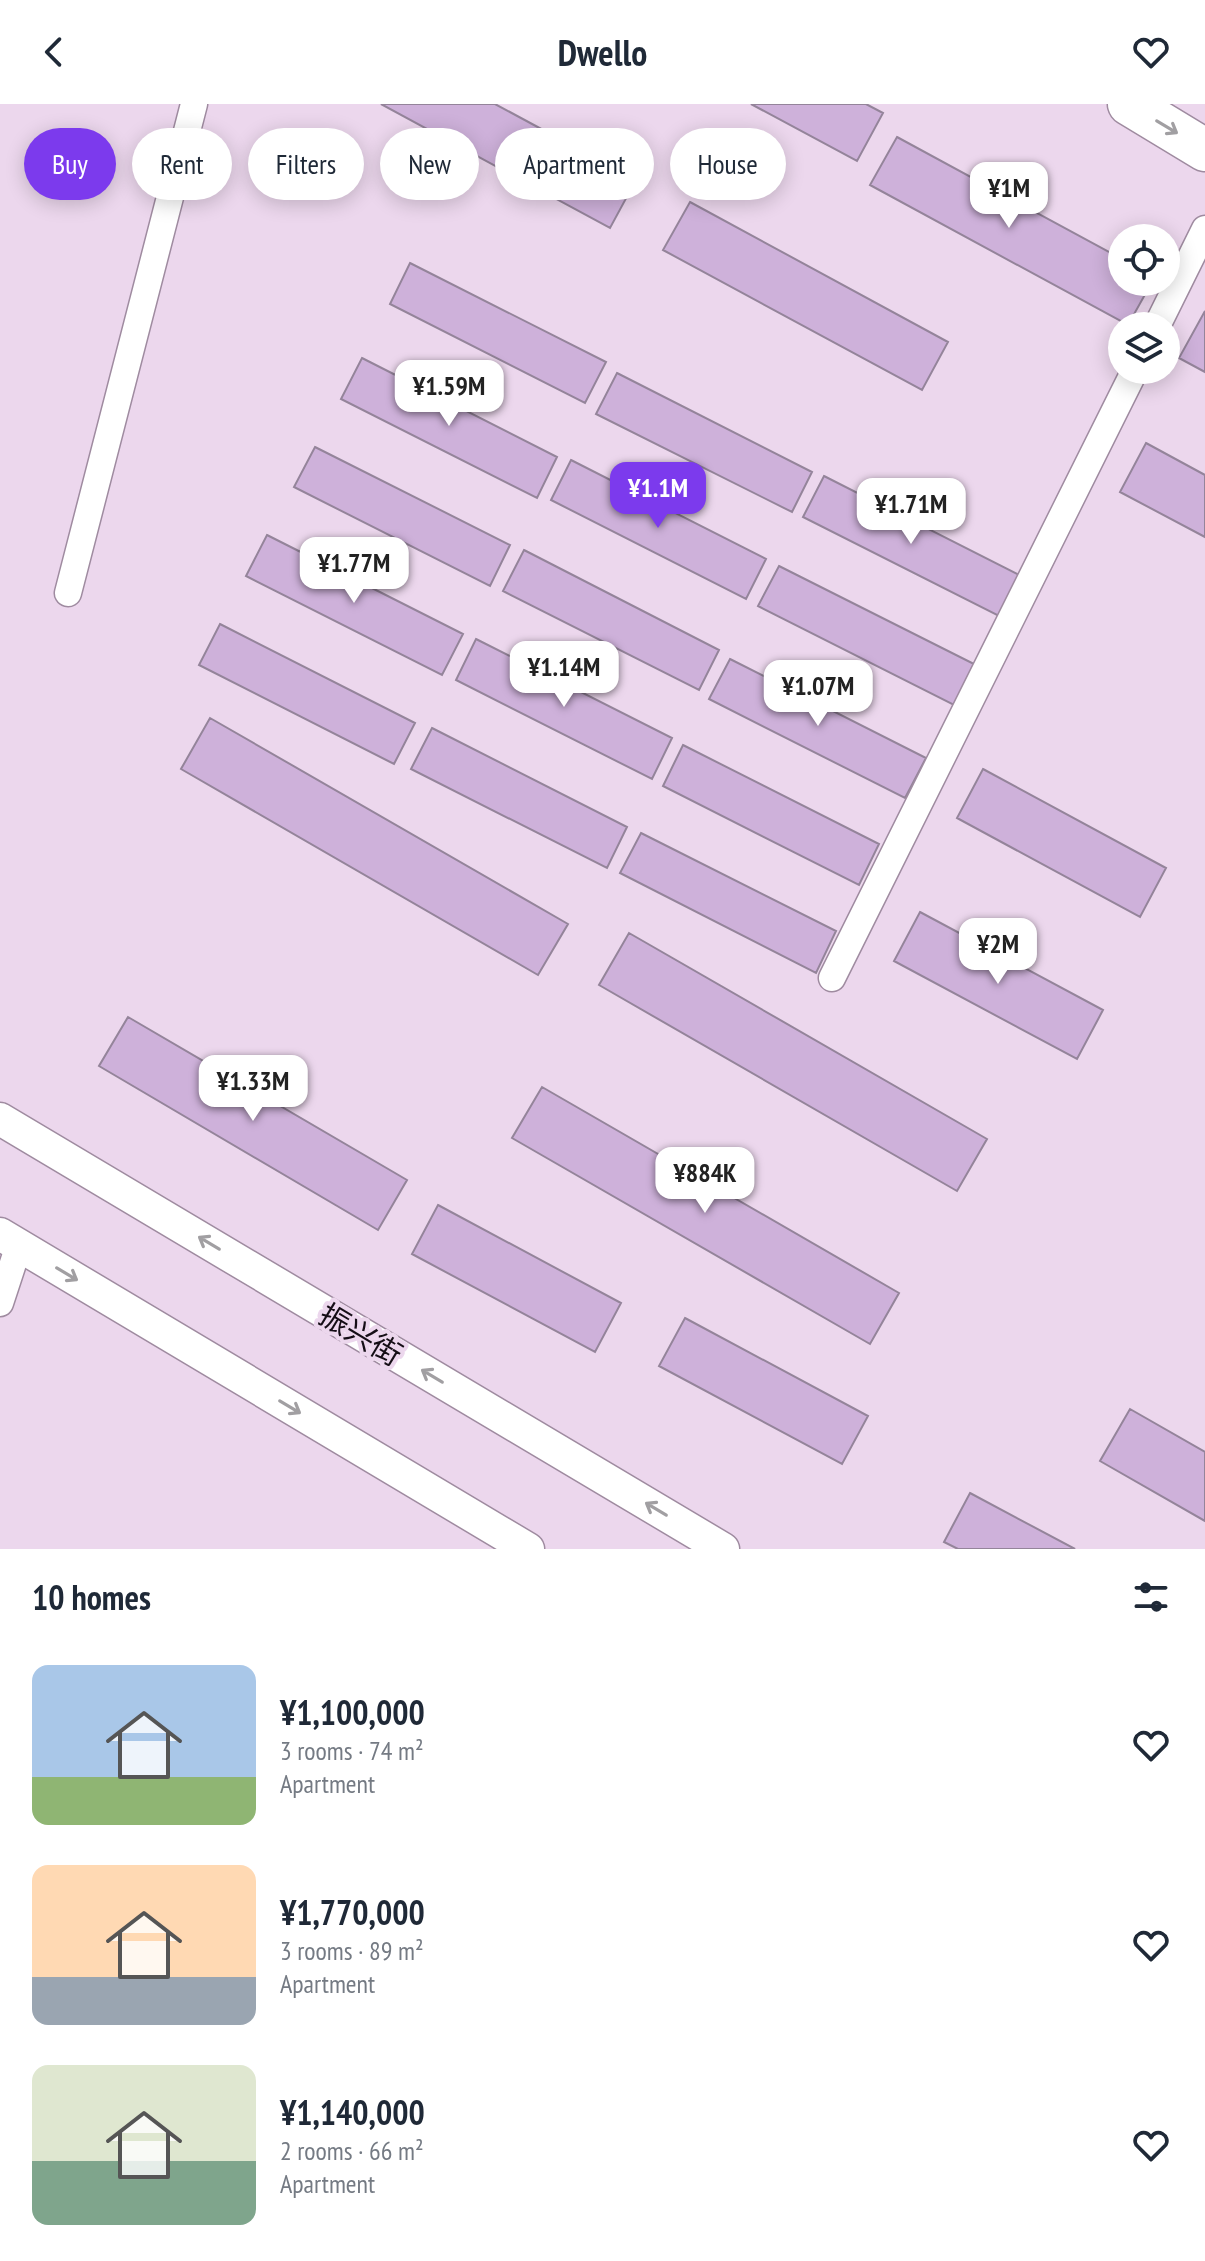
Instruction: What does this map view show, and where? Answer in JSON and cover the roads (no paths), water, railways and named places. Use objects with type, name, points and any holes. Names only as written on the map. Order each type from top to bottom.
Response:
[{"type":"highway","points":[[1129,104],[1205,150]]},
{"type":"street","points":[[68,593],[194,104]]},
{"type":"street","points":[[1164,312],[1205,229]]},
{"type":"street","points":[[832,978],[1128,384]]},
{"type":"street","name":"振兴街","points":[[0,1119],[723,1549]]},
{"type":"street","points":[[0,1303],[9,1240],[528,1549]]}]
